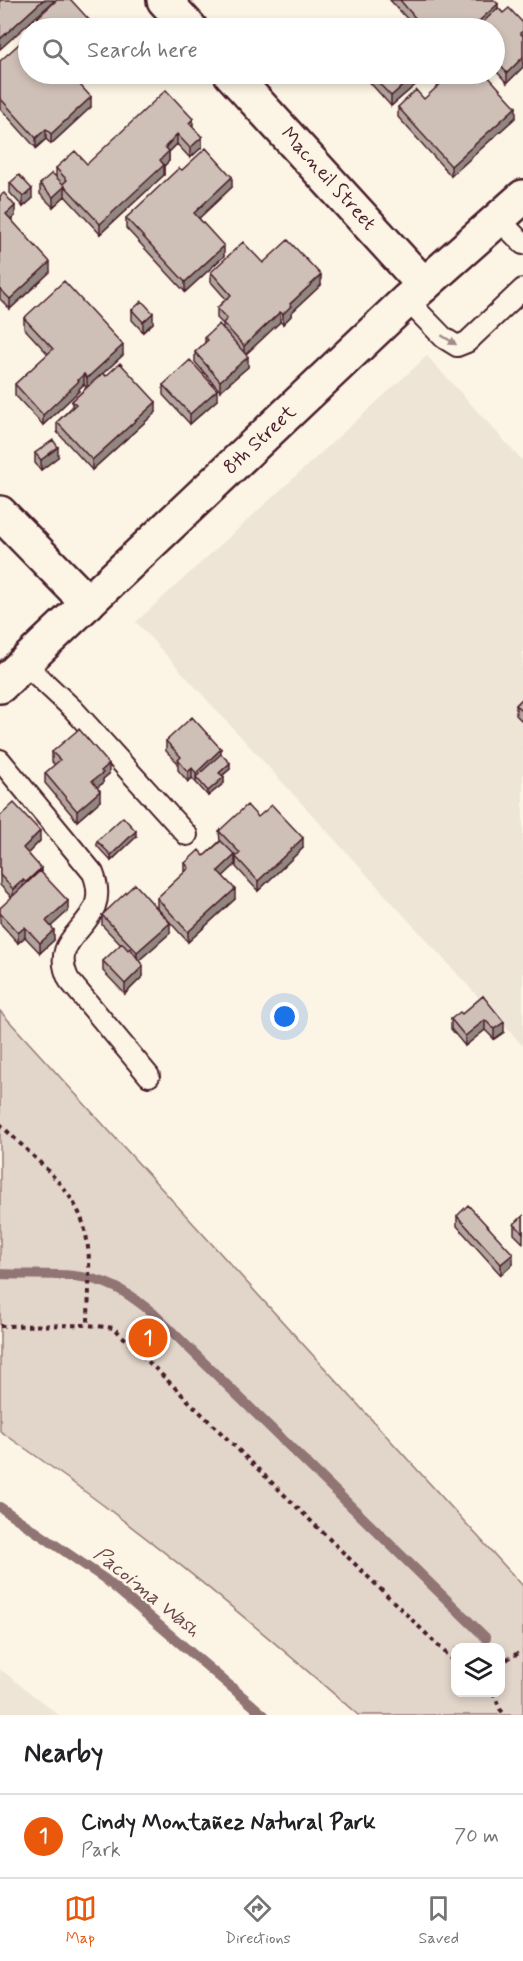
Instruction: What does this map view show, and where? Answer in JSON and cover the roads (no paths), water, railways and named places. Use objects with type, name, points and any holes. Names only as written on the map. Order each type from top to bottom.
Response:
[{"type":"street","points":[[164,0],[181,18]]},
{"type":"street","name":"Macneil Street","points":[[239,84],[416,292]]},
{"type":"street","name":"8th Street","points":[[0,686],[416,292],[523,196]]},
{"type":"street","points":[[0,513],[88,603]]},
{"type":"lane","points":[[498,218],[523,244]]},
{"type":"lane","points":[[416,292],[444,338],[457,346],[467,342],[523,289]]},
{"type":"lane","points":[[25,664],[74,709],[187,835]]},
{"type":"lane","points":[[0,760],[93,873],[98,890],[97,900],[91,916],[63,951],[64,970],[69,980],[149,1076]]},
{"type":"waterway","points":[[0,1274],[88,1278],[115,1287],[139,1302],[153,1313],[486,1638]]},
{"type":"waterway","name":"Pacoima Wash","points":[[0,1507],[105,1579],[264,1715]]},
{"type":"place","name":"Cindy Montañez Natural Park","points":[[148,1338]]}]
